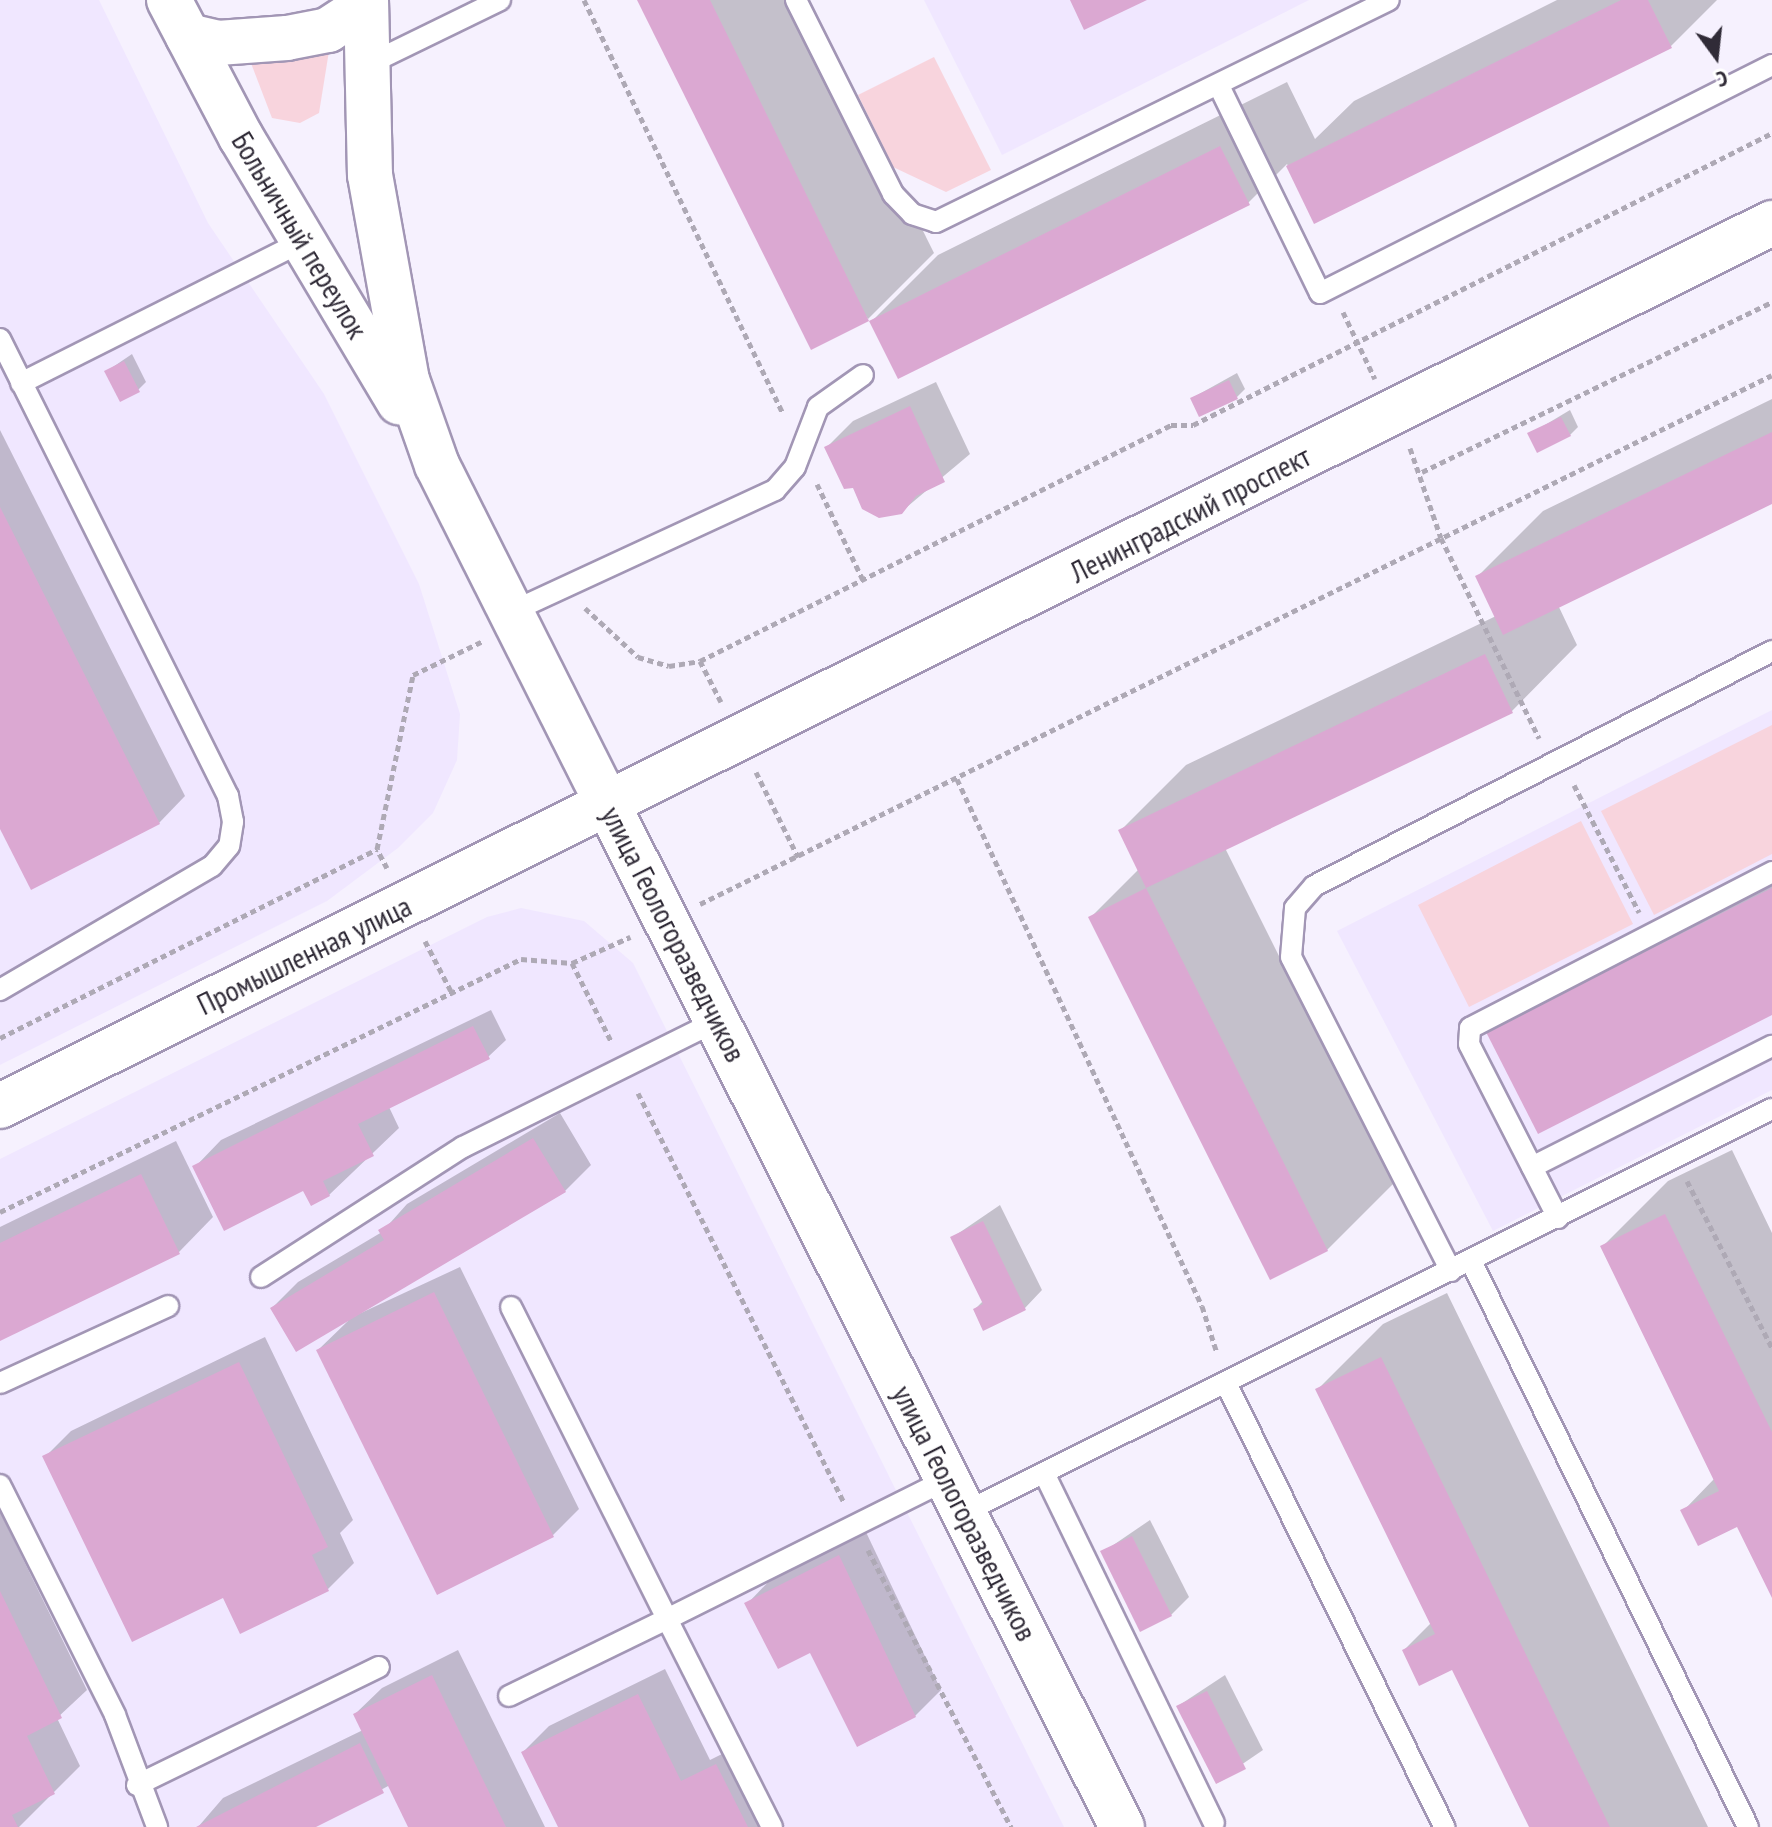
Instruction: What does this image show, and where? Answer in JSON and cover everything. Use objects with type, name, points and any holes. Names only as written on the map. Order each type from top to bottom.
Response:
[{"type":"main road","name":"улица Геологоразведчиков","points":[[366,2],[366,65],[379,250],[407,380],[437,465],[719,1020],[1122,1827]]},
{"type":"main road","points":[[179,18],[287,38],[328,30],[366,2]]},
{"type":"main road","name":"Больничный переулок","points":[[179,18],[303,241],[437,465]]},
{"type":"main road","name":"Ленинградский проспект","points":[[608,805],[1772,223]]},
{"type":"main road","name":"Промышленная улица","points":[[0,1106],[608,805]]},
{"type":"lane","points":[[366,65],[500,0]]},
{"type":"lane","points":[[796,0],[893,194],[912,214],[936,222],[1219,86],[1389,0]]},
{"type":"lane","points":[[1219,86],[1320,293],[1772,65]]},
{"type":"lane","points":[[21,383],[303,241]]},
{"type":"lane","points":[[0,339],[228,796],[233,822],[229,846],[212,866],[0,990]]},
{"type":"lane","points":[[511,612],[775,490],[801,451],[827,396],[863,375]]},
{"type":"lane","points":[[1451,1271],[1291,957],[1287,935],[1295,908],[1314,886],[1772,651]]},
{"type":"lane","points":[[1558,1218],[1469,1044],[1470,1028],[1772,872]]},
{"type":"lane","points":[[261,1277],[463,1147],[719,1020]]},
{"type":"lane","points":[[1532,1167],[1772,1046]]},
{"type":"lane","points":[[509,1696],[855,1525],[1044,1473],[1772,1111]]},
{"type":"lane","points":[[1471,1261],[1748,1827]]},
{"type":"lane","points":[[0,1383],[168,1306]]},
{"type":"lane","points":[[511,1307],[772,1827]]},
{"type":"lane","points":[[1226,1383],[1444,1827]]},
{"type":"lane","points":[[1044,1473],[1214,1823]]},
{"type":"lane","points":[[0,1485],[115,1715],[137,1785],[157,1827]]},
{"type":"lane","points":[[137,1785],[379,1667]]},
{"type":"path","points":[[584,0],[863,580]]},
{"type":"path","points":[[577,595],[612,640],[669,666],[700,661],[1171,425],[1193,425],[1356,338],[1772,133]]},
{"type":"path","points":[[1331,287],[1422,472],[1441,538],[1650,934]]},
{"type":"path","points":[[1422,472],[1772,302]]},
{"type":"path","points":[[798,857],[1772,375]]},
{"type":"path","points":[[413,675],[377,849],[452,993]]},
{"type":"path","points":[[957,779],[1202,1306],[1226,1383]]},
{"type":"path","points":[[0,1038],[377,849]]},
{"type":"path","points":[[0,1212],[521,959],[572,963],[1011,1827]]},
{"type":"path","points":[[1676,1158],[1772,1348]]},
{"type":"shaded area","points":[[0,0],[99,0],[208,223],[324,394],[419,584],[460,714],[457,760],[433,813],[398,848],[327,901],[0,1065]]},
{"type":"shaded area","points":[[924,0],[1309,0],[1002,155]]},
{"type":"shaded area","points":[[329,51],[319,113],[300,123],[272,118],[249,58]]},
{"type":"shaded area","points":[[934,57],[991,170],[946,192],[893,167],[858,95]]},
{"type":"shaded area","points":[[1772,710],[1772,1090],[1493,1231],[1337,931]]},
{"type":"shaded area","points":[[1772,725],[1772,854],[1654,915],[1601,811]]},
{"type":"shaded area","points":[[1581,821],[1633,924],[1469,1007],[1418,905]]},
{"type":"shaded area","points":[[521,908],[584,921],[633,963],[1064,1827],[0,1827],[0,1159],[487,917]]},
{"type":"building","points":[[637,0],[710,0],[869,321],[811,350]]},
{"type":"building","points":[[1070,0],[1147,0],[1084,30]]},
{"type":"building","points":[[1621,0],[1648,0],[1672,48],[1314,224],[1286,166]]},
{"type":"building","points":[[1220,146],[1250,205],[898,379],[869,321]]},
{"type":"building","points":[[124,361],[140,392],[120,402],[104,371]]},
{"type":"building","points":[[1229,380],[1238,399],[1199,417],[1190,398]]},
{"type":"building","points":[[910,406],[945,482],[916,496],[902,514],[879,518],[862,509],[853,488],[844,489],[824,447]]},
{"type":"building","points":[[1561,417],[1571,436],[1537,453],[1527,433]]},
{"type":"building","points":[[1772,432],[1772,504],[1503,635],[1475,576]]},
{"type":"building","points":[[0,507],[160,824],[31,890],[0,829]]},
{"type":"building","points":[[1485,654],[1513,713],[1146,888],[1118,830]]},
{"type":"building","points":[[1146,888],[1328,1251],[1270,1280],[1088,917]]},
{"type":"building","points":[[1772,888],[1772,1015],[1538,1134],[1486,1032]]},
{"type":"building","points":[[473,1026],[490,1059],[358,1124],[374,1156],[323,1181],[330,1196],[311,1206],[303,1191],[224,1231],[192,1166]]},
{"type":"building","points":[[533,1138],[566,1192],[296,1352],[270,1308],[384,1240],[378,1230]]},
{"type":"building","points":[[141,1174],[180,1254],[0,1341],[0,1243]]},
{"type":"building","points":[[1665,1214],[1772,1432],[1772,1598],[1737,1527],[1698,1546],[1680,1510],[1719,1491],[1600,1246]]},
{"type":"building","points":[[983,1221],[1026,1310],[983,1331],[973,1309],[983,1304],[950,1237]]},
{"type":"building","points":[[434,1292],[554,1537],[437,1595],[316,1350]]},
{"type":"building","points":[[1381,1357],[1610,1827],[1529,1827],[1452,1670],[1419,1686],[1402,1650],[1435,1634],[1315,1389]]},
{"type":"building","points":[[239,1362],[328,1547],[312,1555],[329,1591],[240,1634],[223,1598],[132,1642],[42,1456]]},
{"type":"building","points":[[1132,1536],[1172,1616],[1140,1632],[1100,1551]]},
{"type":"building","points":[[839,1555],[916,1717],[857,1747],[810,1653],[778,1669],[744,1603]]},
{"type":"building","points":[[0,1591],[62,1718],[27,1736],[55,1794],[12,1815],[18,1827],[0,1827]]},
{"type":"building","points":[[432,1675],[506,1827],[408,1827],[353,1714]]},
{"type":"building","points":[[1207,1691],[1246,1769],[1216,1784],[1176,1706]]},
{"type":"building","points":[[638,1694],[681,1781],[716,1764],[748,1827],[558,1827],[521,1752]]},
{"type":"building","points":[[360,1743],[384,1793],[316,1827],[196,1827]]}]
